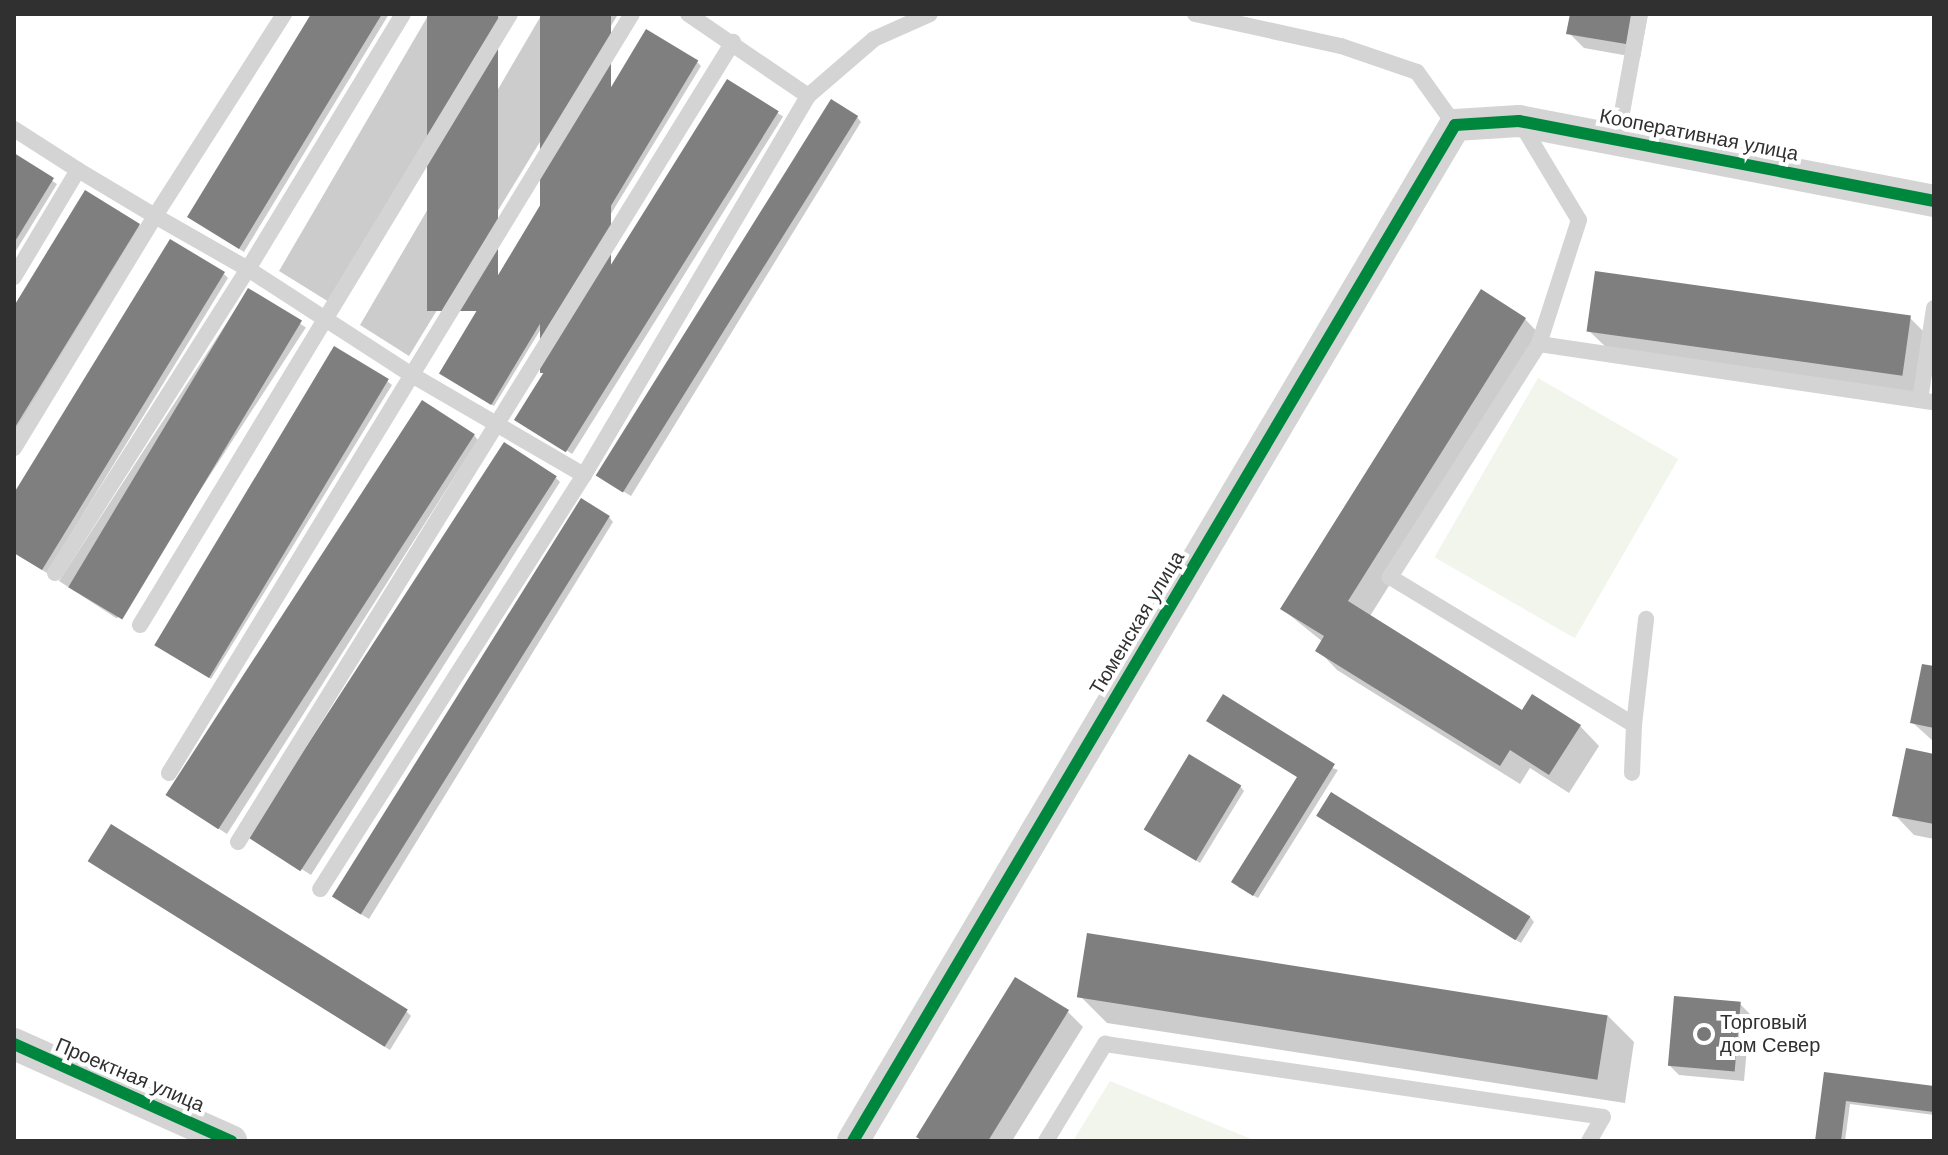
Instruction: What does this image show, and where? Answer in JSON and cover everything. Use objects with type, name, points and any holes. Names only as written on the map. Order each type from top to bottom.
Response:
[{"type":"street","name":"Кооперативная улица","points":[[1455,125],[1519,121],[1934,201]]},
{"type":"street","name":"Тюменская улица","points":[[861,1138],[1455,125]]},
{"type":"street","name":"Проектная улица","points":[[14,1044],[231,1141]]},
{"type":"lane","points":[[14,448],[155,216],[284,14]]},
{"type":"lane","points":[[55,573],[248,269],[403,14]]},
{"type":"lane","points":[[140,625],[322,318],[510,14]]},
{"type":"lane","points":[[169,773],[632,14]]},
{"type":"lane","points":[[688,14],[808,96]]},
{"type":"lane","points":[[320,889],[584,475],[808,96],[874,39],[930,14]]},
{"type":"lane","points":[[1195,14],[1341,46],[1417,72],[1455,125]]},
{"type":"lane","points":[[1617,140],[1640,14]]},
{"type":"lane","points":[[238,842],[733,42]]},
{"type":"lane","points":[[1519,121],[1579,220],[1539,344],[1390,577],[1634,725]]},
{"type":"lane","points":[[14,129],[248,269],[412,375],[584,475]]},
{"type":"lane","points":[[14,277],[78,170]]},
{"type":"lane","points":[[1539,344],[1927,401],[1934,308]]},
{"type":"lane","points":[[1632,773],[1646,619]]},
{"type":"lane","points":[[1046,1141],[1105,1044],[1603,1117],[1589,1141]]},
{"type":"shaded area","points":[[1538,378],[1678,459],[1575,638],[1434,557]]},
{"type":"shaded area","points":[[1110,1081],[1256,1141],[1073,1141]]},
{"type":"building","points":[[311,14],[382,14],[239,249],[187,217]]},
{"type":"building","points":[[427,14],[498,14],[498,311],[427,311]]},
{"type":"building","points":[[540,14],[611,14],[611,373],[540,373]]},
{"type":"building","points":[[1570,14],[1631,14],[1626,44],[1566,34]]},
{"type":"building","points":[[646,29],[698,60],[491,405],[439,374]]},
{"type":"building","points":[[727,79],[779,111],[566,452],[514,420]]},
{"type":"building","points":[[831,99],[858,116],[623,492],[596,476]]},
{"type":"building","points":[[14,153],[54,178],[14,243]]},
{"type":"building","points":[[85,190],[140,224],[14,429],[14,306]]},
{"type":"building","points":[[170,239],[225,272],[42,570],[14,553],[14,493]]},
{"type":"building","points":[[1595,271],[1911,315],[1902,376],[1587,331]]},
{"type":"building","points":[[248,288],[302,320],[122,620],[68,587]]},
{"type":"building","points":[[1481,289],[1526,318],[1348,601],[1522,710],[1532,694],[1581,725],[1549,775],[1510,750],[1500,766],[1315,651],[1324,636],[1280,609]]},
{"type":"building","points":[[334,346],[389,379],[209,678],[154,645]]},
{"type":"building","points":[[422,400],[475,434],[218,829],[165,795]]},
{"type":"building","points":[[504,442],[557,476],[300,871],[247,837]]},
{"type":"building","points":[[581,498],[610,516],[361,915],[332,897]]},
{"type":"building","points":[[1922,664],[1934,666],[1934,728],[1910,723]]},
{"type":"building","points":[[1223,694],[1335,764],[1253,896],[1231,882],[1297,777],[1206,721]]},
{"type":"building","points":[[1906,748],[1934,754],[1934,824],[1892,816]]},
{"type":"building","points":[[1189,754],[1241,785],[1196,861],[1144,829]]},
{"type":"building","points":[[1331,792],[1530,917],[1515,940],[1316,816]]},
{"type":"building","points":[[111,824],[408,1009],[385,1047],[88,861]]},
{"type":"building","points":[[1087,933],[1608,1015],[1597,1080],[1077,997]]},
{"type":"building","points":[[1015,977],[1069,1010],[988,1141],[923,1141],[916,1137]]},
{"type":"building","name":"Торговый дом Север","points":[[1674,996],[1741,1002],[1735,1072],[1668,1066]]},
{"type":"building","points":[[1824,1072],[1934,1086],[1934,1112],[1846,1101],[1841,1141],[1815,1141]]},
{"type":"cycle path","points":[[853,1141],[1455,125],[1519,121],[1934,201]]},
{"type":"cycle path","points":[[14,1044],[231,1141]]},
{"type":"place","name":"Торговый дом Север","points":[[1704,1034]]}]
